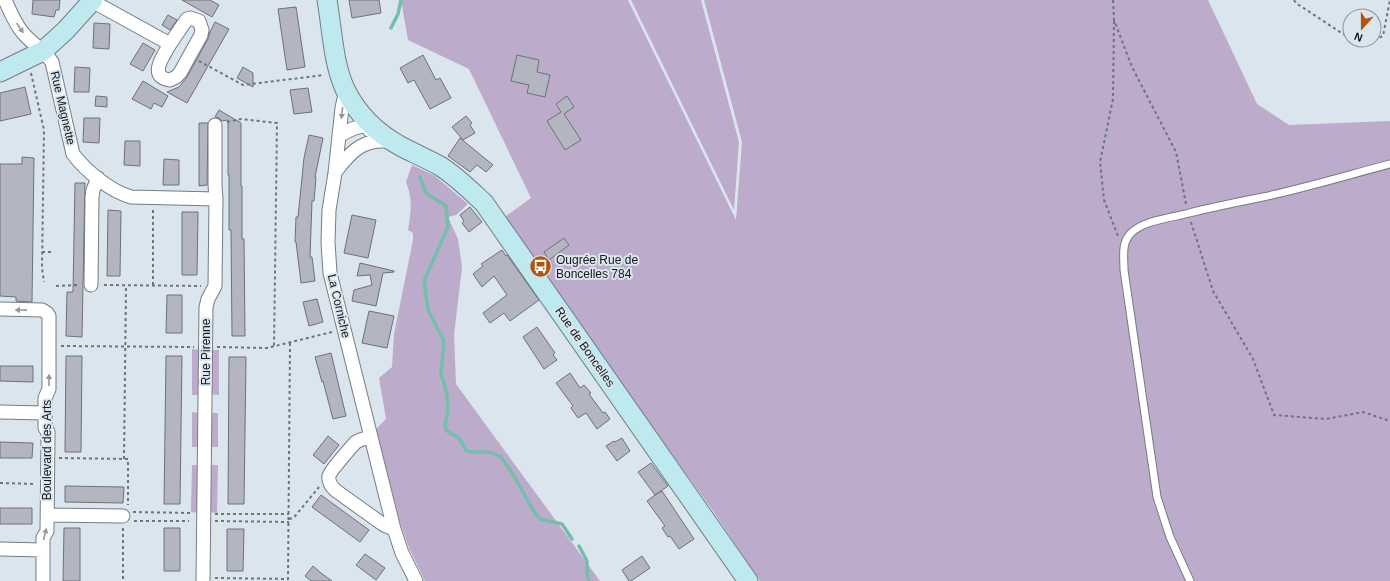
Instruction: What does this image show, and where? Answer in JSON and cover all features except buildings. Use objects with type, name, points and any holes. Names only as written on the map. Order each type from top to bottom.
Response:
[{"type":"main road","points":[[0,72],[35,55],[66,30],[93,0]]},
{"type":"main road","points":[[327,0],[342,81]]},
{"type":"main road","name":"Rue de Boncelles","points":[[342,81],[356,107],[371,125],[394,142],[440,166],[461,182],[484,203],[508,235],[748,581]]},
{"type":"street","name":"Rue Magnette","points":[[5,0],[35,55],[49,58],[54,66],[73,154],[78,161],[98,178],[122,194],[131,197],[216,199]]},
{"type":"street","points":[[93,0],[170,44]]},
{"type":"street","points":[[190,18],[199,21],[202,30],[201,35],[176,77],[170,80],[162,77],[159,74],[158,69],[159,63],[170,44],[187,19],[190,18]]},
{"type":"street","name":"La Corniche","points":[[342,81],[339,136],[328,223],[328,254],[330,273],[394,528],[402,553],[416,581]]},
{"type":"street","name":"Rue Pirenne","points":[[203,580],[206,307],[215,286],[215,125]]},
{"type":"street","name":"La Corniche","points":[[335,173],[350,154],[361,146],[366,139],[371,125]]},
{"type":"street","points":[[339,136],[355,127],[371,125]]},
{"type":"street","name":"La Corniche","points":[[361,146],[381,141],[394,142]]},
{"type":"street","points":[[91,285],[92,198],[93,190],[98,178]]},
{"type":"street","name":"Boulevard des Arts","points":[[0,309],[42,310],[47,313],[50,320],[49,389],[45,398],[45,428],[48,432],[48,484],[47,531],[43,538],[43,581]]},
{"type":"street","points":[[0,412],[45,413]]},
{"type":"street","points":[[371,437],[357,442],[352,446],[330,473],[329,480],[331,486],[335,490],[381,524],[394,528]]},
{"type":"street","name":"Boulevard des Arts","points":[[47,515],[124,516]]},
{"type":"street","points":[[0,550],[43,550]]},
{"type":"lane","points":[[1190,581],[1170,537],[1157,497],[1124,270],[1123,249],[1125,243],[1131,233],[1143,225],[1390,164]]},
{"type":"path","points":[[1113,0],[1113,99],[1100,162],[1104,200],[1119,237],[1125,243]]},
{"type":"path","points":[[1294,0],[1296,3],[1342,33]]},
{"type":"path","points":[[1382,36],[1390,0]]},
{"type":"path","points":[[1114,20],[1132,67],[1176,152],[1188,214],[1213,291],[1253,359],[1274,415],[1326,419],[1363,412],[1390,421]]},
{"type":"path","points":[[35,55],[34,80],[44,130],[42,252],[44,282]]},
{"type":"path","points":[[190,55],[243,85],[342,81]]},
{"type":"path","points":[[215,125],[240,119],[277,123],[274,347]]},
{"type":"path","points":[[153,285],[154,198]]},
{"type":"path","points":[[42,252],[54,252]]},
{"type":"path","points":[[56,286],[215,286]]},
{"type":"path","points":[[124,458],[126,286]]},
{"type":"path","points":[[49,346],[262,348],[274,347],[333,332]]},
{"type":"path","points":[[203,580],[289,580],[288,522],[290,343]]},
{"type":"path","points":[[48,458],[128,458],[124,516],[123,581]]},
{"type":"path","points":[[289,519],[296,515],[321,484],[329,480]]},
{"type":"path","points":[[0,483],[48,484]]},
{"type":"path","points":[[124,516],[189,521]]},
{"type":"path","points":[[204,521],[288,522]]},
{"type":"shaded area","points":[[401,0],[628,0],[736,220],[742,142],[704,0],[1208,0],[1257,104],[1289,125],[1390,121],[1390,581],[760,581],[713,511],[502,219],[531,198],[469,69],[408,40]]},
{"type":"shaded area","points":[[631,0],[701,0],[739,142],[734,210]]},
{"type":"shaded area","points":[[412,165],[435,176],[468,204],[456,215],[448,217],[458,239],[462,267],[454,335],[456,384],[600,581],[425,581],[409,548],[400,522],[376,429],[386,419],[379,378],[392,367],[394,334],[413,240],[413,233],[408,230],[411,206],[410,194],[406,182]]},
{"type":"shaded area","points":[[192,349],[201,350],[201,395],[192,395]]},
{"type":"shaded area","points":[[210,350],[219,350],[219,395],[210,394]]},
{"type":"shaded area","points":[[192,412],[201,413],[200,447],[192,447]]},
{"type":"shaded area","points":[[210,413],[218,413],[218,447],[209,447]]},
{"type":"shaded area","points":[[192,465],[200,465],[200,513],[191,512]]},
{"type":"shaded area","points":[[209,465],[218,465],[217,513],[209,512]]},
{"type":"waterway","points":[[391,28],[398,14],[401,0]]},
{"type":"waterway","points":[[420,177],[426,193],[446,206],[448,227],[424,281],[428,310],[444,341],[441,375],[447,396],[448,410],[445,426],[447,431],[459,438],[466,450],[471,452],[489,452],[501,457],[540,519],[562,524],[572,539]]},
{"type":"waterway","points":[[579,546],[587,561],[587,574],[589,581]]},
{"type":"place","name":"Ougrée Rue de Boncelles 784","points":[[540,267]]}]
